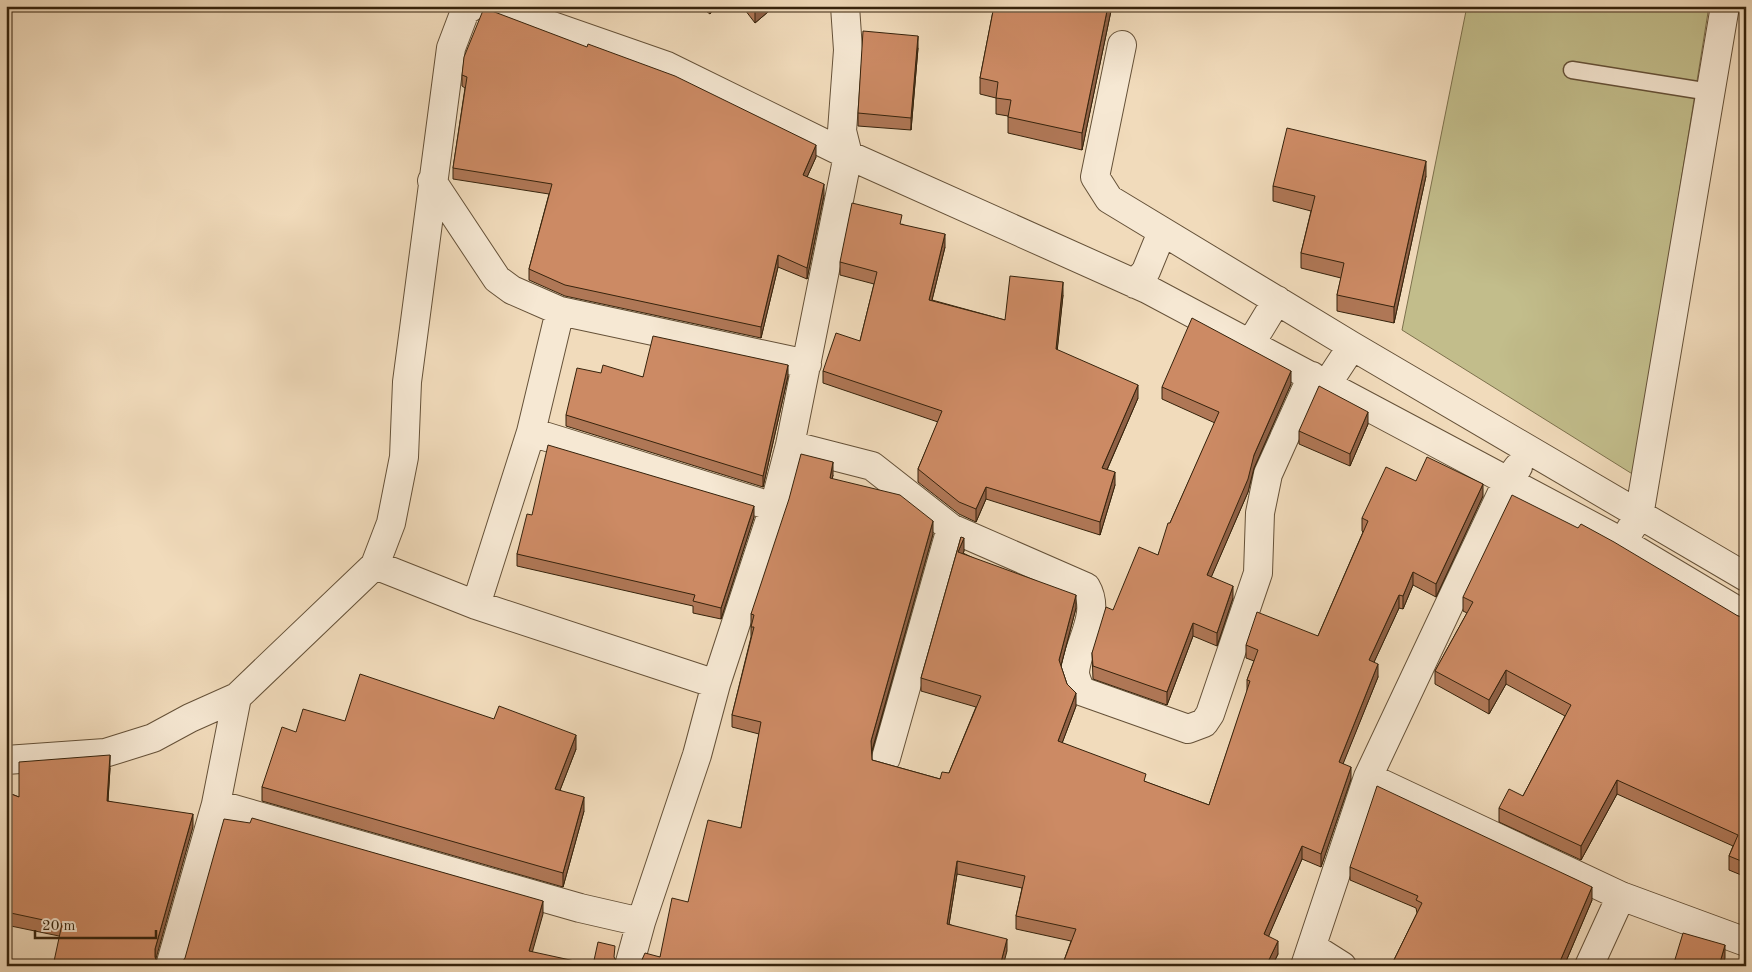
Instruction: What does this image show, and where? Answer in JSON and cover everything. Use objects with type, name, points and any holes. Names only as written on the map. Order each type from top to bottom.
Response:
[{"type":"street","points":[[6,760],[105,753],[153,738],[190,718],[237,697],[375,565],[390,523],[404,457],[407,382],[451,48],[465,11],[473,6]]},
{"type":"street","points":[[495,6],[667,66],[848,155],[1275,304],[1349,350],[1528,454],[1631,528],[1746,616]]},
{"type":"street","points":[[634,964],[641,922],[697,755],[716,684],[774,507],[790,445],[848,155],[842,131],[848,50],[845,6]]},
{"type":"street","points":[[1631,528],[1725,6]]},
{"type":"street","points":[[1122,45],[1094,178],[1150,259],[1252,341],[1508,481],[1631,528],[1746,577]]},
{"type":"street","points":[[432,182],[497,279],[512,290],[560,310],[807,364]]},
{"type":"street","points":[[1252,341],[1275,304]]},
{"type":"street","points":[[476,605],[531,432],[560,310]]},
{"type":"street","points":[[790,445],[872,466],[951,528],[1086,587],[1090,593],[1091,606],[1075,674],[1081,691],[1188,729],[1198,726],[1210,714],[1258,573],[1260,513],[1268,474],[1323,380],[1349,350]]},
{"type":"street","points":[[531,432],[774,507]]},
{"type":"street","points":[[1342,966],[1309,956],[1368,776],[1508,481],[1528,454]]},
{"type":"street","points":[[886,758],[951,528]]},
{"type":"street","points":[[375,565],[476,605],[716,684]]},
{"type":"street","points":[[170,966],[216,804],[237,697]]},
{"type":"street","points":[[1368,776],[1621,896],[1746,942]]},
{"type":"street","points":[[216,804],[580,908],[641,922]]},
{"type":"street","points":[[1589,966],[1621,896]]},
{"type":"lane","points":[[1572,70],[1710,92]]},
{"type":"shaded area","points":[[1467,6],[1709,6],[1634,475],[1402,330]]},
{"type":"building","points":[[994,6],[1108,6],[1082,133],[1008,117],[1011,100],[996,98],[998,82],[980,78]]},
{"type":"building","points":[[484,8],[587,47],[588,44],[675,76],[816,145],[803,175],[824,184],[807,268],[778,255],[761,327],[565,285],[529,269],[552,184],[453,168],[467,77],[462,75],[464,57]]},
{"type":"building","points":[[863,31],[918,36],[911,118],[858,113]]},
{"type":"building","points":[[1287,128],[1426,161],[1394,307],[1337,295],[1344,263],[1301,253],[1315,196],[1273,186]]},
{"type":"building","points":[[852,203],[902,215],[900,224],[945,234],[929,300],[1005,320],[1010,276],[1063,282],[1056,349],[1138,385],[1102,468],[1115,472],[1100,522],[986,487],[976,509],[959,502],[918,469],[942,411],[823,371],[836,333],[860,341],[877,272],[840,262]]},
{"type":"building","points":[[1192,318],[1291,371],[1254,455],[1248,479],[1207,575],[1233,586],[1217,633],[1193,623],[1167,692],[1093,666],[1092,653],[1106,607],[1113,610],[1139,547],[1158,555],[1168,523],[1170,523],[1219,412],[1162,387]]},
{"type":"building","points":[[653,336],[788,365],[763,476],[566,415],[577,368],[601,373],[603,365],[643,377]]},
{"type":"building","points":[[1319,386],[1368,412],[1350,454],[1299,431]]},
{"type":"building","points":[[548,445],[754,506],[721,608],[693,601],[695,595],[517,554],[527,514],[532,515]]},
{"type":"building","points":[[801,454],[833,462],[830,478],[900,495],[933,521],[871,741],[872,760],[940,779],[942,772],[949,773],[981,696],[921,678],[961,537],[964,538],[958,552],[1076,595],[1059,660],[1067,684],[1076,693],[1058,741],[1146,774],[1144,781],[1209,805],[1250,681],[1247,680],[1258,650],[1246,645],[1257,612],[1318,636],[1368,521],[1362,518],[1386,467],[1416,481],[1427,457],[1483,484],[1436,584],[1413,572],[1403,596],[1399,595],[1369,660],[1378,664],[1339,762],[1351,767],[1321,854],[1302,846],[1264,934],[1278,941],[1266,966],[1062,966],[1076,929],[1016,916],[1025,876],[957,861],[947,924],[1007,939],[1000,966],[637,966],[640,964],[645,953],[660,957],[672,898],[688,902],[708,820],[741,828],[761,722],[732,715],[754,627],[751,627],[754,615],[751,614],[789,499]]},
{"type":"building","points":[[1512,495],[1578,528],[1581,524],[1738,616],[1746,618],[1746,863],[1729,856],[1738,835],[1617,780],[1581,846],[1499,808],[1509,789],[1523,796],[1571,705],[1506,670],[1489,700],[1435,671],[1473,602],[1463,597]]},
{"type":"building","points":[[360,674],[494,719],[499,706],[576,735],[555,789],[584,797],[563,873],[262,787],[282,727],[296,732],[303,709],[345,721]]},
{"type":"building","points":[[110,755],[107,801],[193,814],[155,949],[155,957],[158,964],[162,966],[53,966],[62,924],[6,912],[6,792],[19,797],[19,762]]},
{"type":"building","points":[[1377,786],[1592,887],[1558,966],[1391,966],[1422,903],[1416,900],[1418,896],[1350,867]]},
{"type":"building","points":[[252,818],[543,901],[529,951],[593,965],[598,942],[615,946],[614,957],[621,966],[179,966],[185,958],[224,819],[250,823]]},
{"type":"building","points":[[1683,933],[1725,945],[1719,966],[1673,966]]}]
